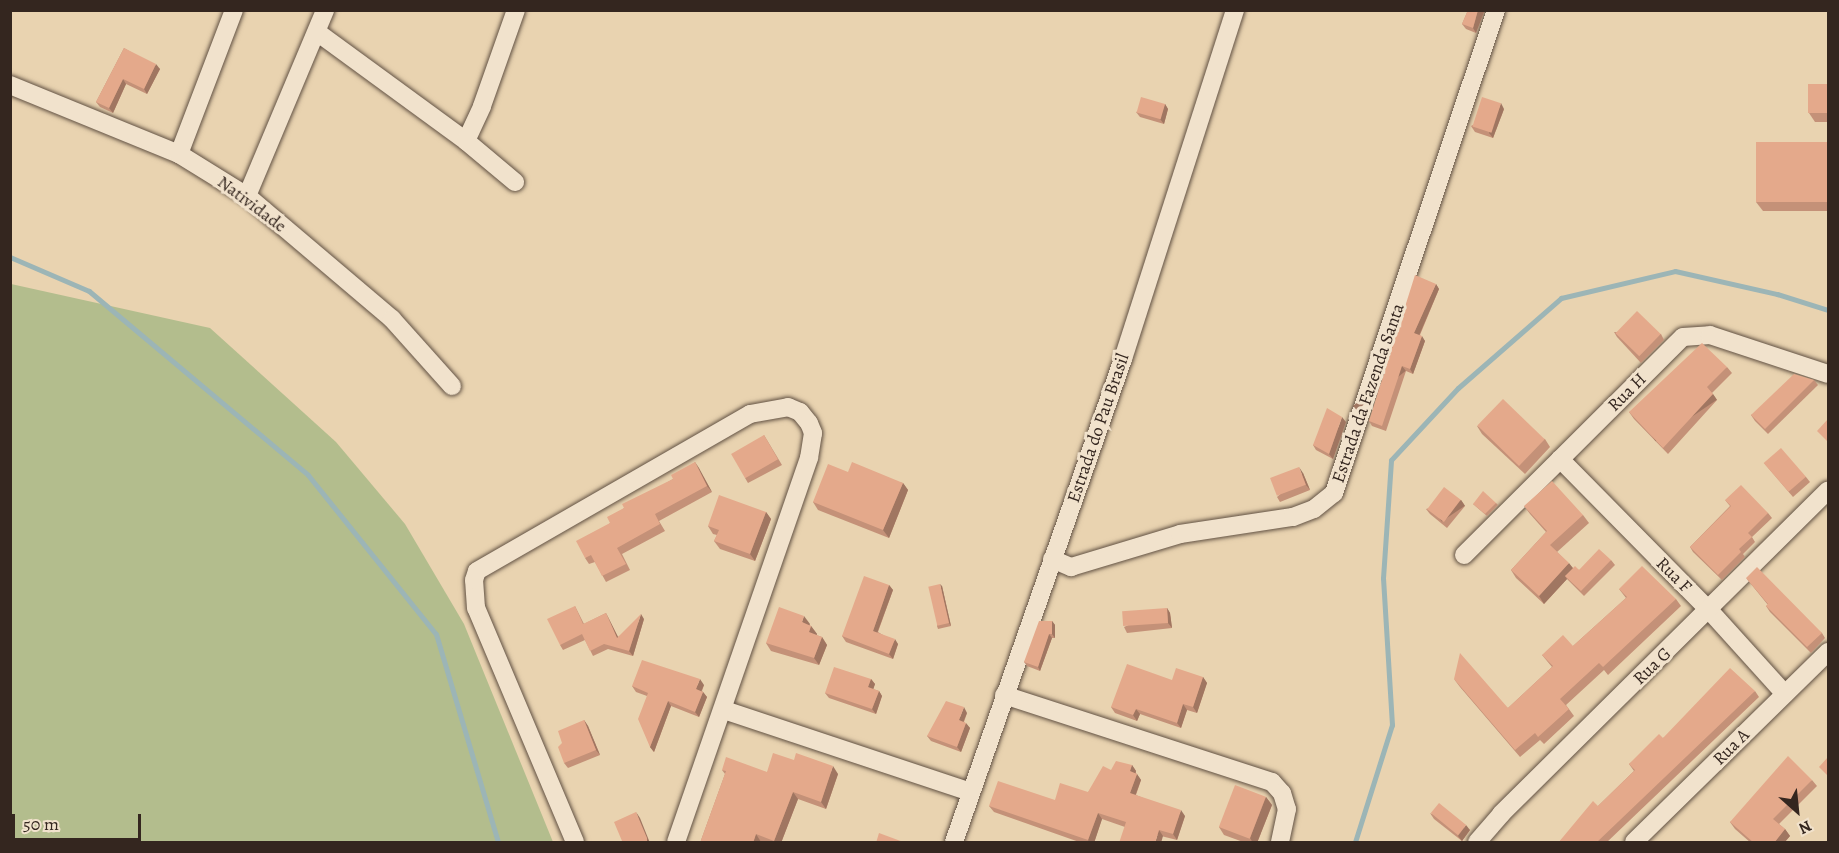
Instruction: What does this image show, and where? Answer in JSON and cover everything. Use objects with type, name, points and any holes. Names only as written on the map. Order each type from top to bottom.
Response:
[{"type":"street","points":[[179,154],[234,10]]},
{"type":"street","points":[[247,196],[325,10]]},
{"type":"street","points":[[466,141],[482,106],[516,10]]},
{"type":"street","name":"Estrada do Pau Brasil","points":[[954,843],[1123,359],[1235,10]]},
{"type":"street","name":"Estrada da Fazenda Santa","points":[[1052,559],[1071,567],[1180,534],[1293,517],[1314,509],[1334,493],[1496,10]]},
{"type":"street","points":[[317,33],[466,141],[515,182]]},
{"type":"street","name":"Natividade","points":[[10,86],[179,154],[247,196],[392,319],[452,386]]},
{"type":"street","name":"Rua H","points":[[1464,555],[1683,337],[1710,334],[1828,374]]},
{"type":"street","points":[[575,843],[476,608],[474,580],[477,571],[750,414],[788,407],[800,412],[813,432],[809,458],[724,710],[676,843]]},
{"type":"street","name":"Rua F","points":[[1560,459],[1709,610],[1785,694]]},
{"type":"street","name":"Rua G","points":[[1477,843],[1501,814],[1828,490]]},
{"type":"street","name":"Rua A","points":[[1634,843],[1828,652]]},
{"type":"street","points":[[1004,695],[1272,783],[1282,793],[1287,809],[1281,843]]},
{"type":"street","points":[[724,710],[971,792]]},
{"type":"green space","points":[[11,284],[210,328],[336,442],[405,524],[464,624],[553,842],[11,842]]},
{"type":"building","points":[[1468,10],[1478,10],[1473,28],[1462,24]]},
{"type":"building","points":[[124,48],[156,64],[144,89],[123,79],[109,108],[96,102]]},
{"type":"building","points":[[1808,84],[1828,84],[1828,113],[1808,113]]},
{"type":"building","points":[[1141,97],[1165,104],[1161,119],[1137,112]]},
{"type":"building","points":[[1482,97],[1501,103],[1491,133],[1472,126]]},
{"type":"building","points":[[1756,142],[1828,142],[1828,202],[1756,202]]},
{"type":"building","points":[[1415,275],[1436,284],[1414,333],[1422,336],[1410,369],[1402,366],[1382,426],[1369,421]]},
{"type":"building","points":[[1637,311],[1661,334],[1639,356],[1615,333]]},
{"type":"building","points":[[1702,343],[1727,367],[1707,387],[1713,394],[1663,448],[1629,412]]},
{"type":"building","points":[[1794,374],[1814,380],[1765,429],[1751,415]]},
{"type":"building","points":[[1503,399],[1545,439],[1519,466],[1477,426]]},
{"type":"building","points":[[1327,408],[1342,417],[1329,454],[1313,445]]},
{"type":"building","points":[[1828,419],[1828,442],[1817,431]]},
{"type":"building","points":[[764,435],[778,459],[745,478],[731,454]]},
{"type":"building","points":[[1781,448],[1806,477],[1789,492],[1764,463]]},
{"type":"building","points":[[695,462],[707,486],[655,514],[660,524],[617,548],[626,564],[602,576],[591,555],[585,558],[576,541],[610,523],[607,517],[624,508],[622,504],[673,479],[671,475]]},
{"type":"building","points":[[852,462],[903,483],[883,530],[813,502],[828,464],[848,472]]},
{"type":"building","points":[[1299,467],[1306,485],[1277,496],[1270,478]]},
{"type":"building","points":[[1552,481],[1583,515],[1550,545],[1569,563],[1539,596],[1511,570],[1547,531],[1524,506]]},
{"type":"building","points":[[1741,485],[1768,513],[1748,533],[1752,537],[1739,549],[1741,552],[1718,575],[1690,547],[1731,506],[1725,500]]},
{"type":"building","points":[[1444,487],[1461,500],[1444,522],[1427,509]]},
{"type":"building","points":[[1483,491],[1496,503],[1485,514],[1473,504]]},
{"type":"building","points":[[719,495],[766,512],[750,554],[714,541],[719,530],[708,526]]},
{"type":"building","points":[[1599,549],[1611,560],[1581,591],[1565,576],[1575,566],[1579,570]]},
{"type":"building","points":[[1642,566],[1676,599],[1603,667],[1599,663],[1560,699],[1569,709],[1538,737],[1535,733],[1515,750],[1454,679],[1460,653],[1508,708],[1553,666],[1542,655],[1563,635],[1573,646],[1627,597],[1619,589]]},
{"type":"building","points":[[1757,567],[1822,633],[1807,647],[1766,606],[1768,604],[1746,578]]},
{"type":"building","points":[[864,576],[889,585],[873,631],[895,639],[889,654],[842,636]]},
{"type":"building","points":[[940,584],[949,623],[937,626],[928,587]]},
{"type":"building","points":[[575,606],[583,624],[606,613],[617,638],[641,614],[629,651],[604,644],[590,651],[582,634],[560,645],[547,619]]},
{"type":"building","points":[[779,607],[804,616],[802,622],[811,626],[809,632],[822,637],[814,658],[766,643]]},
{"type":"building","points":[[1167,608],[1168,623],[1123,626],[1122,611]]},
{"type":"building","points":[[1039,621],[1052,621],[1052,634],[1049,634],[1038,667],[1024,662]]},
{"type":"building","points":[[642,660],[700,679],[696,689],[703,692],[695,712],[668,701],[650,747],[638,719],[648,693],[632,686]]},
{"type":"building","points":[[1127,664],[1172,680],[1176,668],[1203,677],[1193,707],[1183,704],[1177,723],[1136,709],[1133,715],[1111,707]]},
{"type":"building","points":[[834,667],[871,679],[868,687],[879,691],[872,709],[825,693]]},
{"type":"building","points":[[1730,668],[1755,691],[1596,843],[1558,843],[1593,801],[1598,806],[1635,770],[1629,764],[1659,734],[1663,738]]},
{"type":"building","points":[[946,701],[964,707],[959,720],[966,723],[957,747],[927,736]]},
{"type":"building","points":[[584,720],[596,750],[564,763],[558,747],[562,743],[558,731]]},
{"type":"building","points":[[773,753],[794,760],[796,753],[833,766],[821,802],[793,792],[774,841],[756,834],[753,843],[700,843],[726,771],[722,770],[726,757],[767,772]]},
{"type":"building","points":[[1788,756],[1812,780],[1773,819],[1785,829],[1774,843],[1754,843],[1730,822]]},
{"type":"building","points":[[1828,757],[1828,776],[1819,767]]},
{"type":"building","points":[[1116,761],[1132,765],[1130,771],[1137,774],[1130,793],[1181,810],[1173,834],[1159,830],[1155,843],[1119,843],[1126,822],[1098,813],[1088,840],[989,806],[998,781],[1055,800],[1060,783],[1088,792],[1103,766],[1111,770]]},
{"type":"building","points":[[1235,785],[1266,797],[1250,839],[1219,827]]},
{"type":"building","points":[[1439,803],[1466,825],[1458,835],[1431,813]]},
{"type":"building","points":[[636,812],[647,843],[618,843],[622,841],[614,822]]},
{"type":"building","points":[[879,833],[906,843],[876,843]]},
{"type":"waterway","points":[[10,257],[89,291],[308,475],[436,634],[498,842]]},
{"type":"waterway","points":[[1355,842],[1392,725],[1383,578],[1391,460],[1458,388],[1561,298],[1675,271],[1777,294],[1828,310]]}]
